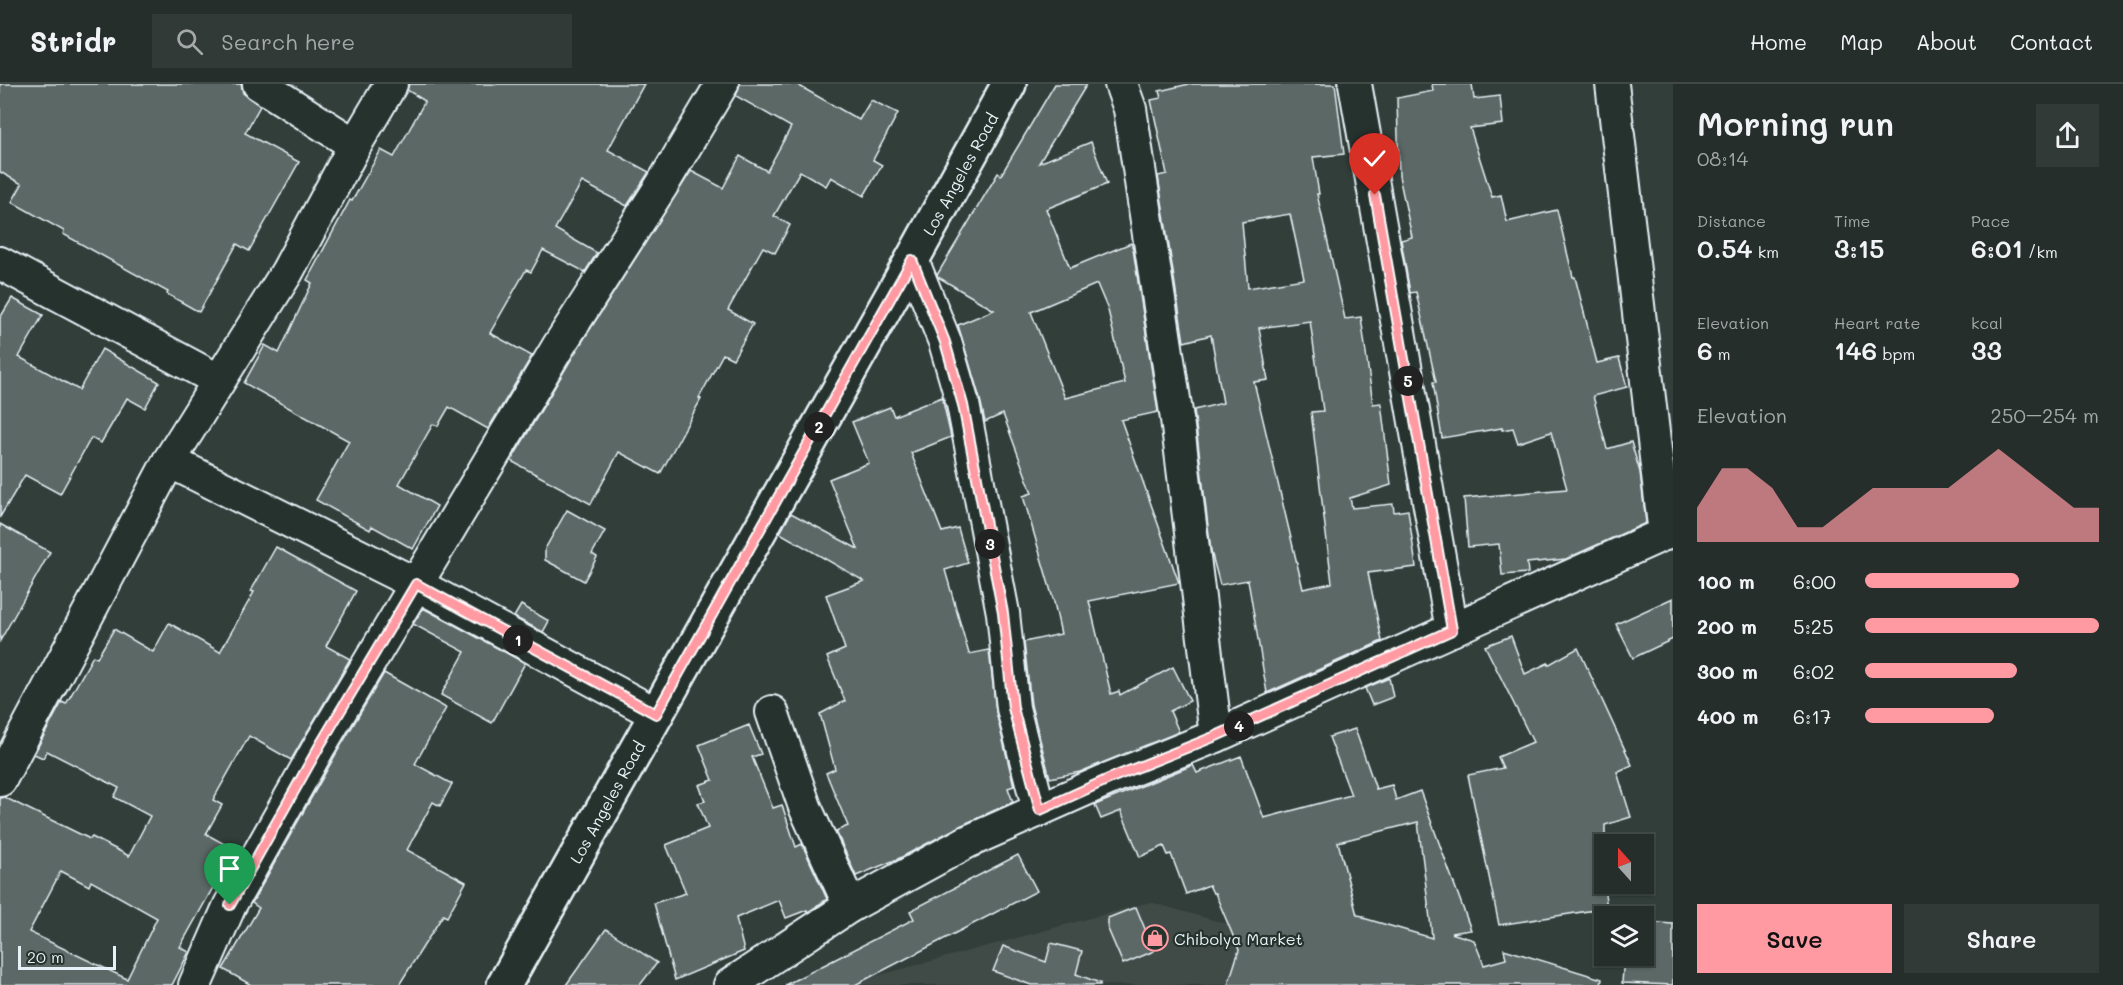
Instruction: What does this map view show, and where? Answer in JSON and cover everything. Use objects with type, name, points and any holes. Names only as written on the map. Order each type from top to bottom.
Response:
[{"type":"main road","name":"Los Angeles Road","points":[[504,985],[1009,84]]},
{"type":"street","points":[[259,84],[355,145]]},
{"type":"street","points":[[0,780],[169,461],[287,272],[355,145],[391,84]]},
{"type":"street","points":[[195,985],[230,905],[320,745],[558,347],[662,185],[722,84]]},
{"type":"street","points":[[1121,84],[1130,109],[1177,419],[1216,736]]},
{"type":"street","points":[[1355,84],[1452,630]]},
{"type":"street","points":[[730,985],[850,906],[967,842],[1111,778],[1216,736],[1669,532],[1612,84]]},
{"type":"street","points":[[912,260],[945,342],[963,405],[1003,613],[1013,708],[1040,810]]},
{"type":"street","points":[[0,263],[218,380]]},
{"type":"street","points":[[169,461],[416,584],[656,714]]},
{"type":"street","points":[[772,712],[805,807],[850,906]]},
{"type":"shaded area","name":"Chibolya Market","points":[[1150,902],[1227,924],[1359,952],[1462,985],[843,985]]},
{"type":"building","points":[[0,84],[241,84],[243,93],[260,106],[245,133],[299,162],[249,251],[237,244],[199,312],[12,202],[22,184],[0,172]]},
{"type":"building","points":[[409,84],[644,84],[608,150],[649,172],[627,206],[582,182],[555,229],[597,253],[585,272],[543,250],[531,272],[526,270],[490,333],[532,356],[488,429],[449,407],[438,426],[433,424],[399,484],[437,506],[413,549],[372,526],[370,530],[316,500],[349,441],[244,383],[265,345],[279,353],[312,283],[307,280],[350,200],[352,201],[381,150],[394,157],[425,101],[407,90]]},
{"type":"building","points":[[740,84],[796,84],[859,120],[871,100],[898,113],[873,160],[882,165],[864,196],[831,177],[826,186],[800,171],[774,216],[790,225],[775,253],[763,247],[728,310],[753,324],[733,359],[723,354],[660,474],[619,452],[591,504],[511,461],[573,356],[691,171],[723,188],[740,156],[767,171],[791,127],[736,96]]},
{"type":"building","points":[[1055,84],[1087,84],[1039,163],[1091,142],[1107,184],[1046,209],[1070,268],[1131,243],[1158,412],[1121,420],[1179,583],[1089,601],[1111,694],[1119,691],[1120,695],[1173,667],[1190,701],[1170,711],[1179,732],[1080,772],[1050,778],[1031,705],[1024,642],[1061,634],[1023,496],[1032,493],[1003,414],[985,422],[958,325],[994,310],[937,275],[998,173],[1001,175]],"holes":[[[1097,284],[1108,310],[1125,383],[1065,398],[1031,312]]]},
{"type":"building","points":[[1189,84],[1335,84],[1344,154],[1313,157],[1319,194],[1317,194],[1345,319],[1361,317],[1373,404],[1381,403],[1391,485],[1350,498],[1352,508],[1393,504],[1394,512],[1408,510],[1416,567],[1368,573],[1382,641],[1267,693],[1248,580],[1220,585],[1211,551],[1194,410],[1223,403],[1211,335],[1184,342],[1158,176],[1167,174],[1151,100],[1161,98],[1159,91]],"holes":[[[1290,214],[1304,279],[1248,288],[1242,222]],[[1310,321],[1323,411],[1311,412],[1332,583],[1303,589],[1254,382],[1268,380],[1259,328]]]},
{"type":"building","points":[[1432,84],[1472,84],[1474,99],[1500,96],[1503,124],[1470,128],[1492,197],[1501,195],[1507,222],[1557,210],[1597,363],[1619,358],[1627,387],[1593,396],[1607,449],[1631,442],[1640,472],[1646,523],[1566,559],[1527,563],[1528,573],[1502,575],[1499,544],[1468,547],[1464,498],[1567,489],[1551,432],[1518,443],[1513,428],[1442,438],[1433,382],[1436,382],[1416,292],[1410,293],[1401,240],[1412,237],[1399,176],[1397,98],[1433,91]]},
{"type":"building","points":[[12,298],[43,315],[19,357],[79,390],[102,349],[159,382],[145,408],[127,398],[101,443],[91,438],[60,494],[25,475],[0,517],[0,318]]},
{"type":"building","points":[[942,397],[951,437],[911,453],[942,532],[958,528],[968,563],[945,570],[969,654],[989,650],[996,712],[1014,786],[1008,788],[1013,802],[960,826],[900,858],[856,876],[836,831],[848,826],[826,773],[835,769],[820,714],[845,701],[827,657],[845,649],[826,595],[864,581],[780,533],[791,513],[858,549],[829,479],[869,463],[852,422],[890,407],[894,416]]},
{"type":"building","points":[[567,510],[605,531],[592,554],[597,557],[584,581],[545,560],[545,549]]},
{"type":"building","points":[[0,524],[50,552],[0,641]]},
{"type":"building","points":[[276,547],[356,591],[326,646],[350,659],[291,760],[249,736],[213,800],[222,805],[206,834],[239,852],[220,886],[215,884],[180,947],[189,952],[172,985],[0,985],[0,798],[4,797],[129,856],[150,816],[114,797],[119,788],[47,751],[43,758],[34,754],[62,702],[66,704],[93,656],[97,658],[114,629],[153,652],[169,623],[220,652],[254,592],[251,591]],"holes":[[[61,871],[89,886],[91,881],[157,918],[127,979],[29,932]]]},
{"type":"building","points":[[1673,598],[1673,639],[1633,658],[1616,624]]},
{"type":"building","points":[[521,605],[549,621],[543,632],[514,617]]},
{"type":"building","points":[[423,608],[525,663],[492,723],[441,695],[465,652],[413,624]]},
{"type":"building","points":[[1511,636],[1525,674],[1548,663],[1548,665],[1578,648],[1632,765],[1617,772],[1631,817],[1605,825],[1605,834],[1594,834],[1594,894],[1605,894],[1607,906],[1594,906],[1594,910],[1499,925],[1468,775],[1503,768],[1498,757],[1533,742],[1485,646]]},
{"type":"building","points":[[384,673],[446,708],[415,764],[452,784],[440,806],[433,802],[407,850],[466,882],[447,917],[443,915],[399,985],[251,985],[223,969],[259,908],[252,903]]},
{"type":"building","points":[[1389,678],[1393,697],[1372,705],[1365,688]]},
{"type":"building","points":[[749,725],[761,754],[752,757],[773,808],[782,805],[796,847],[802,844],[827,899],[808,912],[807,910],[786,918],[779,900],[736,918],[744,951],[675,980],[654,903],[686,893],[666,845],[708,828],[698,803],[705,801],[699,785],[713,780],[699,745]]},
{"type":"building","points":[[1355,729],[1376,789],[1392,785],[1396,800],[1420,791],[1471,930],[1451,933],[1474,940],[1484,965],[1506,959],[1504,949],[1602,979],[1601,985],[1228,985],[1239,950],[1215,893],[1209,885],[1186,894],[1171,854],[1168,855],[1164,846],[1140,857],[1121,811],[1101,819],[1095,805],[1193,765],[1197,773],[1241,756],[1264,818],[1351,795],[1329,737]],"holes":[[[1418,822],[1432,938],[1357,915],[1338,842]]]},
{"type":"building","points":[[1018,855],[1037,891],[855,985],[785,985],[914,919],[910,911]]},
{"type":"building","points":[[1136,907],[1154,951],[1123,964],[1108,929],[1108,918]]},
{"type":"building","points":[[1654,923],[1673,924],[1673,985],[1622,983],[1623,966],[1654,966]]},
{"type":"building","points":[[606,929],[657,963],[640,985],[566,985]]},
{"type":"building","points":[[1051,943],[1082,951],[1076,974],[1100,983],[1100,985],[1031,985],[993,971],[1003,946],[1046,962]]},
{"type":"place","name":"Chibolya Market","points":[[1155,938]]},
{"type":"route","points":[[230,905],[320,745],[416,584],[656,714],[912,260],[945,342],[963,405],[1003,613],[1013,708],[1040,810],[1111,778],[1216,736],[1452,630],[1375,195]]}]
